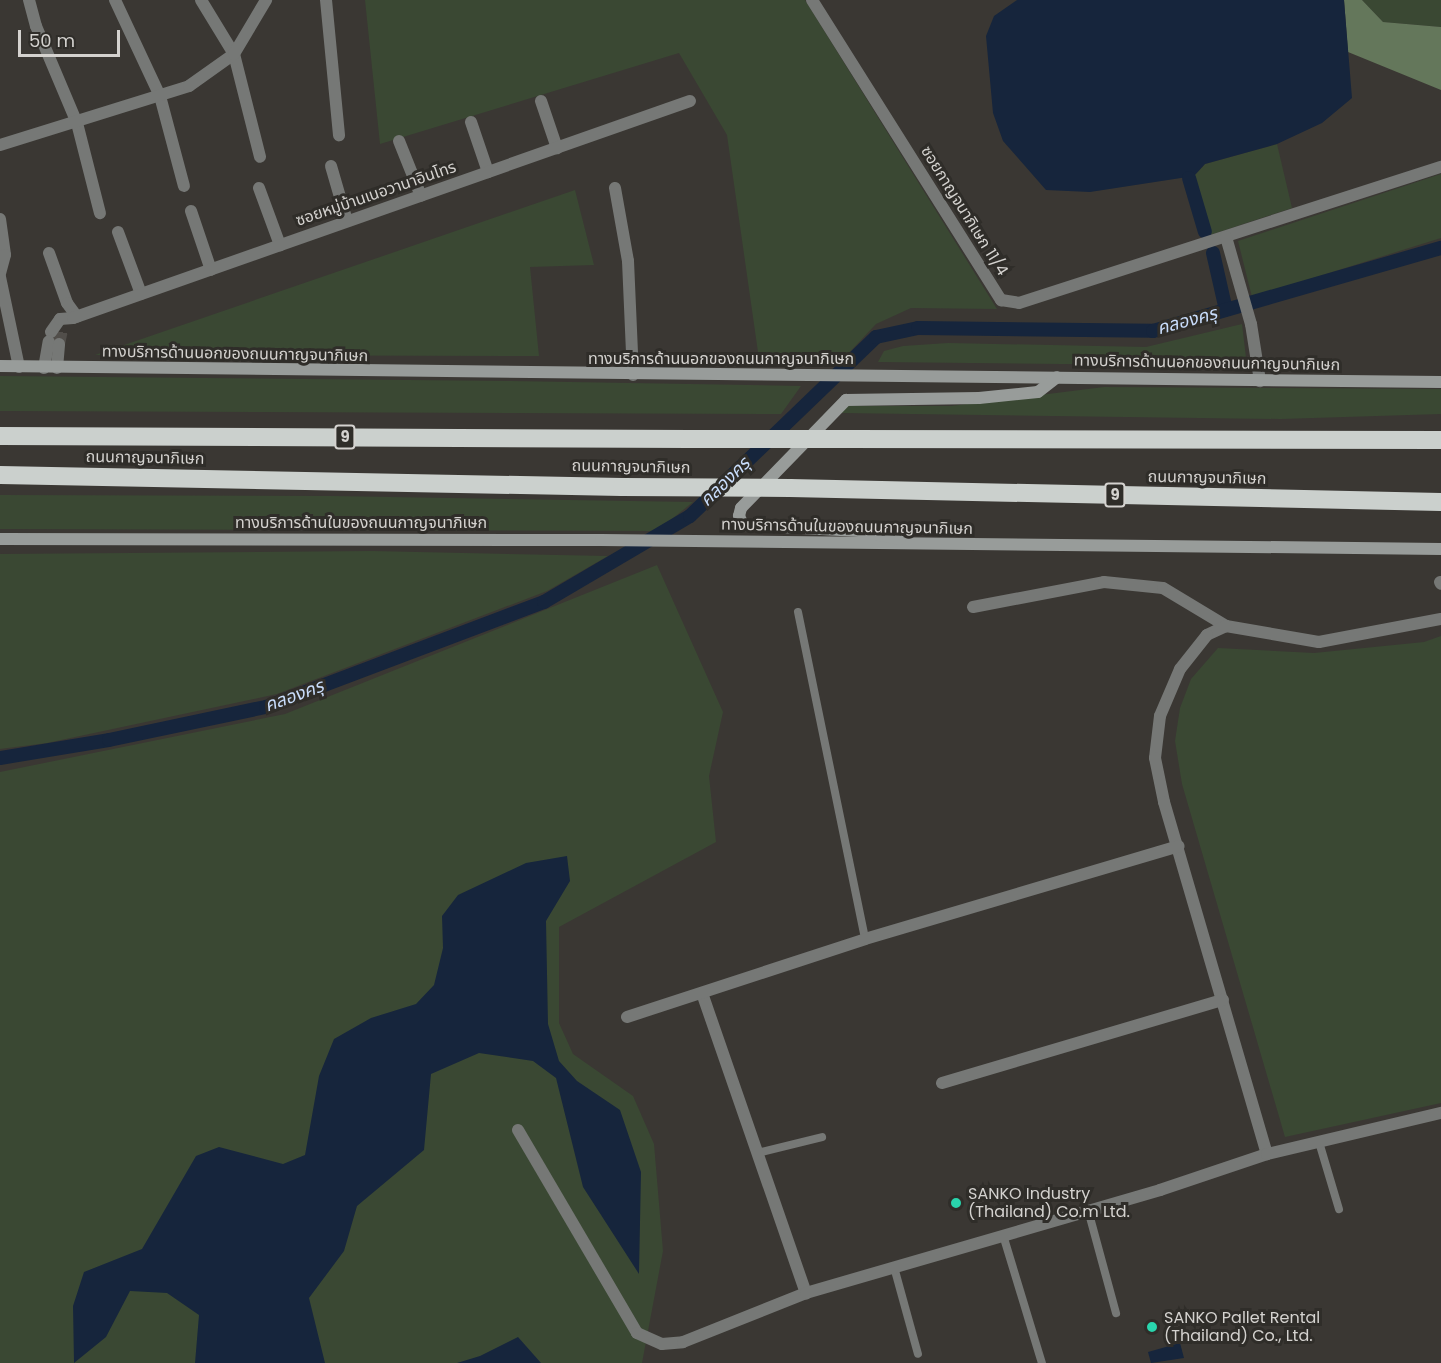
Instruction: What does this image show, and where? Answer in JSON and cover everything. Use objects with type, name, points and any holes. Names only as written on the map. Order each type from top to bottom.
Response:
[{"type":"highway","name":"ถนนกาญจนาภิเษก","points":[[0,436],[1441,440]]},
{"type":"highway","name":"ถนนกาญจนาภิเษก","points":[[0,475],[790,488],[1441,502]]},
{"type":"main road","name":"ทางบริการด้านนอกของถนนกาญจนาภิเษก","points":[[0,366],[633,375],[1441,382]]},
{"type":"main road","points":[[937,545],[860,531],[743,525],[739,516],[741,508],[846,400],[979,398],[1038,392],[1057,377]]},
{"type":"main road","name":"ทางบริการด้านในของถนนกาญจนาภิเษก","points":[[0,539],[601,540],[1441,549]]},
{"type":"street","points":[[29,0],[36,26],[77,123],[100,213]]},
{"type":"street","points":[[115,0],[160,96],[184,186]]},
{"type":"street","points":[[201,0],[234,54],[260,157]]},
{"type":"street","points":[[0,145],[77,123],[189,86],[234,54],[266,0]]},
{"type":"street","points":[[326,0],[339,135]]},
{"type":"street","name":"ซอยกาญจนาภิเษก 11/4","points":[[812,0],[1001,300],[1019,303],[1441,167]]},
{"type":"street","points":[[541,101],[556,148]]},
{"type":"street","name":"ซอยหมู่บ้านเนอวานาอินโทร","points":[[55,337],[75,318],[690,101]]},
{"type":"street","points":[[471,122],[488,172]]},
{"type":"street","points":[[399,141],[421,196]]},
{"type":"street","points":[[331,166],[347,221]]},
{"type":"street","points":[[259,188],[280,245]]},
{"type":"street","points":[[615,188],[627,261],[633,375]]},
{"type":"street","points":[[190,211],[211,270]]},
{"type":"street","points":[[0,219],[6,255],[0,276],[19,367]]},
{"type":"street","points":[[118,232],[141,294]]},
{"type":"street","points":[[1226,237],[1251,324],[1260,381]]},
{"type":"street","points":[[49,253],[67,303],[75,318]]},
{"type":"street","points":[[44,368],[55,337]]},
{"type":"street","points":[[55,337],[57,368]]},
{"type":"street","points":[[972,608],[1104,582],[1163,588],[1226,626],[1319,642],[1441,619]]},
{"type":"street","points":[[1226,626],[1207,635],[1180,669],[1157,729],[1157,776],[1267,1154]]},
{"type":"street","points":[[627,1017],[865,939],[1179,846]]},
{"type":"street","points":[[702,993],[806,1293]]},
{"type":"street","points":[[942,1083],[1223,1000]]},
{"type":"street","points":[[518,1130],[637,1333],[662,1344],[683,1342],[806,1293],[1088,1210],[1267,1154],[1441,1113]]},
{"type":"lane","points":[[798,612],[865,939]]},
{"type":"lane","points":[[757,1153],[822,1137]]},
{"type":"lane","points":[[1319,1142],[1339,1209]]},
{"type":"lane","points":[[1088,1210],[1116,1314]]},
{"type":"lane","points":[[1004,1235],[1042,1363]]},
{"type":"lane","points":[[894,1267],[918,1354]]},
{"type":"green space","points":[[365,0],[805,0],[997,309],[911,308],[876,324],[846,356],[758,352],[727,135],[679,53],[380,144]]},
{"type":"green space","points":[[1344,0],[1362,0],[1383,22],[1441,27],[1441,90],[1348,52]]},
{"type":"green space","points":[[1362,0],[1441,0],[1441,27],[1383,22]]},
{"type":"green space","points":[[1277,144],[1292,208],[1210,235],[1194,176],[1205,164]]},
{"type":"green space","points":[[1441,174],[1441,238],[1252,297],[1238,241]]},
{"type":"green space","points":[[575,190],[594,265],[530,267],[539,356],[95,355]]},
{"type":"green space","points":[[1242,324],[1247,366],[878,362],[884,351],[903,346],[948,343],[1146,347]]},
{"type":"green space","points":[[0,376],[801,386],[781,414],[0,411]]},
{"type":"green space","points":[[1104,387],[1441,389],[1441,414],[1281,419],[842,413],[845,406],[951,406]]},
{"type":"green space","points":[[0,495],[331,496],[693,502],[657,531],[0,529]]},
{"type":"green space","points":[[372,551],[608,556],[547,591],[277,694],[47,743],[0,749],[0,554]]},
{"type":"green space","points":[[657,565],[723,712],[709,776],[716,842],[559,927],[559,1023],[573,1054],[633,1096],[654,1144],[663,1251],[642,1363],[0,1363],[0,772],[285,714]]},
{"type":"green space","points":[[1441,636],[1441,1103],[1285,1137],[1182,784],[1175,741],[1180,708],[1191,679],[1218,648],[1314,653],[1424,642]]},
{"type":"water","points":[[1017,0],[1344,0],[1352,98],[1322,123],[1277,144],[1205,164],[1194,176],[1090,192],[1046,190],[1003,141],[993,113],[986,36],[994,16]]},
{"type":"water","points":[[567,856],[570,881],[546,921],[548,1024],[559,1061],[577,1081],[620,1110],[641,1172],[639,1274],[583,1187],[556,1078],[533,1061],[479,1053],[431,1074],[424,1150],[357,1206],[344,1251],[309,1298],[325,1363],[195,1363],[199,1315],[167,1293],[130,1291],[106,1337],[74,1363],[73,1306],[84,1272],[142,1249],[196,1156],[219,1147],[283,1164],[305,1155],[319,1076],[334,1039],[371,1018],[416,1004],[434,985],[443,948],[442,916],[458,895],[526,863]]},
{"type":"water","points":[[518,1337],[541,1363],[457,1363],[480,1356]]},
{"type":"water","points":[[1180,1343],[1184,1358],[1151,1363],[1148,1352]]},
{"type":"waterway","points":[[1189,178],[1205,232]]},
{"type":"waterway","name":"คลองครุ","points":[[0,758],[109,740],[266,707],[544,602],[690,516],[876,337],[918,328],[1153,331],[1441,248]]},
{"type":"waterway","points":[[1213,253],[1226,310]]},
{"type":"tunnel","points":[[59,344],[62,330]]},
{"type":"place","name":"SANKO Industry (Thailand) Co.m Ltd.","points":[[956,1203]]},
{"type":"place","name":"SANKO Pallet Rental (Thailand) Co., Ltd.","points":[[1152,1327]]}]
